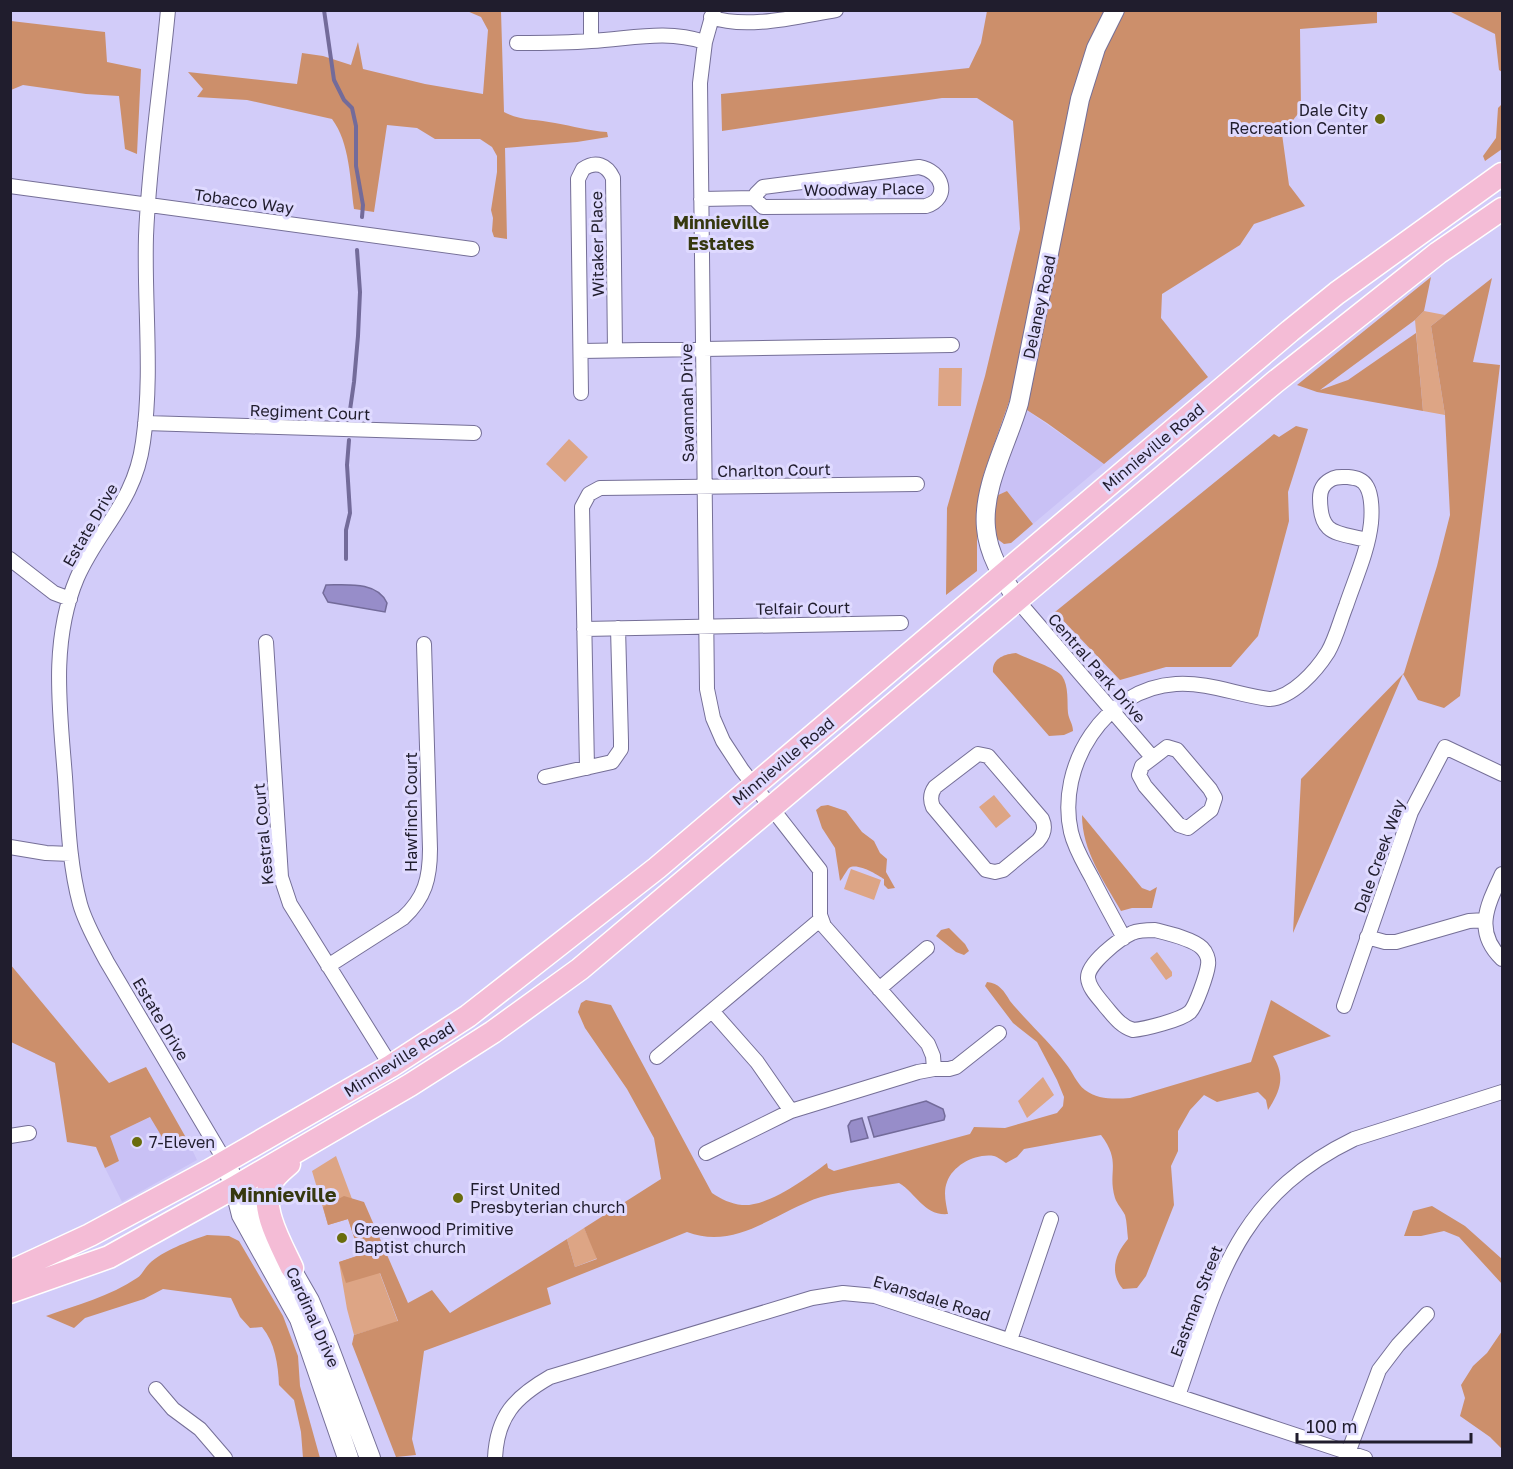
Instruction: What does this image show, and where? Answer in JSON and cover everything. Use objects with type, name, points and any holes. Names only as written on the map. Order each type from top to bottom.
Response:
[{"type":"main road","name":"Minnieville Road","points":[[10,1272],[90,1235],[225,1161],[391,1066],[468,1016],[657,868],[1337,293],[1503,174]]},
{"type":"main road","name":"Minnieville Road","points":[[10,1292],[109,1257],[310,1145],[410,1085],[580,969],[1354,318],[1438,253],[1503,209]]},
{"type":"main road","points":[[292,1268],[270,1217],[268,1192],[275,1177],[310,1145]]},
{"type":"main road","name":"Cardinal Drive","points":[[225,1161],[242,1215],[300,1318],[348,1458]]},
{"type":"main road","name":"Cardinal Drive","points":[[235,1187],[251,1200],[309,1301],[370,1458]]},
{"type":"street","name":"Estate Drive","points":[[168,10],[148,204],[144,442],[135,479],[124,502],[88,557],[70,599],[62,632],[58,682],[71,854],[81,907],[91,932],[225,1161]]},
{"type":"street","points":[[591,10],[591,41]]},
{"type":"street","points":[[713,14],[733,23],[745,23],[836,10]]},
{"type":"street","name":"Delaney Road","points":[[1017,600],[1002,576],[989,544],[986,510],[989,492],[1019,403],[1080,99],[1096,48],[1115,10]]},
{"type":"street","name":"Savannah Drive","points":[[713,14],[705,42],[699,83],[707,689],[713,718],[723,741],[820,870],[821,919]]},
{"type":"street","points":[[517,43],[591,41],[672,34],[705,42]]},
{"type":"street","name":"Witaker Place","points":[[581,393],[578,179],[583,168],[595,164],[605,167],[613,178],[615,350]]},
{"type":"street","name":"Woodway Place","points":[[920,167],[935,173],[940,178],[941,186],[936,201],[926,206],[763,207],[758,205],[755,198],[763,187],[920,167]]},
{"type":"street","name":"Tobacco Way","points":[[10,186],[472,249]]},
{"type":"street","name":"Woodway Place","points":[[701,199],[755,198]]},
{"type":"street","points":[[580,351],[952,345]]},
{"type":"street","name":"Regiment Court","points":[[145,423],[474,433]]},
{"type":"street","points":[[1124,938],[1077,850],[1069,823],[1070,786],[1078,757],[1092,732],[1112,711],[1142,692],[1173,684],[1214,685],[1269,699],[1279,698],[1291,692],[1322,660],[1333,643],[1367,540],[1371,514],[1367,487],[1363,481],[1355,478],[1340,476],[1330,480],[1322,488],[1320,495],[1320,515],[1323,522],[1332,531],[1367,540]]},
{"type":"street","name":"Charlton Court","points":[[587,768],[582,507],[590,494],[600,488],[917,484]]},
{"type":"street","points":[[10,560],[54,593],[70,599]]},
{"type":"street","name":"Central Park Drive","points":[[1017,600],[1152,757]]},
{"type":"street","name":"Telfair Court","points":[[706,626],[901,623]]},
{"type":"street","points":[[585,629],[706,626]]},
{"type":"street","points":[[545,777],[612,762],[621,749],[618,628]]},
{"type":"street","name":"Kestral Court","points":[[266,642],[281,877],[290,904],[391,1066]]},
{"type":"street","name":"Hawfinch Court","points":[[328,966],[403,918],[413,909],[425,889],[429,876],[424,644]]},
{"type":"street","points":[[1167,747],[1174,748],[1213,794],[1215,798],[1213,807],[1190,827],[1179,825],[1142,782],[1141,769],[1152,757],[1167,747]]},
{"type":"street","name":"Dale Creek Way","points":[[1344,1006],[1411,812],[1445,747],[1503,774]]},
{"type":"street","points":[[983,753],[1042,819],[1044,826],[1038,841],[1003,870],[989,871],[933,807],[931,794],[935,787],[973,756],[983,753]]},
{"type":"street","points":[[1044,826],[1069,823]]},
{"type":"street","points":[[10,847],[46,853],[71,854]]},
{"type":"street","points":[[1503,874],[1490,898],[1485,920],[1490,942],[1503,959]]},
{"type":"street","points":[[657,1057],[821,919],[828,931],[928,1044],[933,1056],[934,1070]]},
{"type":"street","points":[[1367,937],[1385,942],[1396,942],[1469,921],[1485,920]]},
{"type":"street","points":[[1155,930],[1195,943],[1207,953],[1209,965],[1194,1005],[1189,1012],[1138,1029],[1127,1028],[1119,1023],[1091,988],[1088,975],[1093,963],[1124,938],[1138,932],[1155,930]]},
{"type":"street","points":[[879,989],[927,948]]},
{"type":"street","points":[[712,1011],[757,1062],[790,1111]]},
{"type":"street","points":[[706,1153],[790,1111],[918,1072],[956,1067],[999,1034]]},
{"type":"street","name":"Eastman Street","points":[[1179,1396],[1214,1291],[1233,1248],[1247,1226],[1267,1202],[1296,1174],[1332,1149],[1354,1139],[1503,1092]]},
{"type":"street","points":[[10,1136],[29,1133]]},
{"type":"street","points":[[1010,1340],[1051,1219]]},
{"type":"street","name":"Evansdale Road","points":[[495,1458],[499,1431],[505,1413],[534,1387],[550,1377],[826,1295],[843,1293],[875,1296],[1365,1458]]},
{"type":"street","points":[[1348,1453],[1371,1386],[1379,1370],[1398,1345],[1427,1314]]},
{"type":"street","points":[[156,1389],[173,1409],[200,1430],[225,1458]]},
{"type":"shaded area","points":[[467,11],[501,11],[504,112],[523,118],[607,132],[608,137],[505,148],[507,239],[494,237],[492,231],[491,210],[497,156],[492,147],[480,139],[435,139],[417,128],[387,125],[374,212],[354,209],[346,150],[332,119],[247,100],[197,97],[203,89],[188,72],[297,84],[302,53],[323,56],[351,65],[358,42],[363,69],[425,84],[483,94],[488,30],[481,17]]},
{"type":"shaded area","points":[[987,11],[1380,11],[1377,12],[1377,23],[1300,29],[1301,110],[1282,134],[1289,185],[1305,206],[1254,224],[1240,245],[1162,294],[1161,318],[1208,377],[1104,464],[1010,399],[984,473],[977,510],[977,571],[946,595],[947,508],[985,376],[1020,229],[1013,121],[977,98],[942,98],[722,131],[721,94],[969,68],[981,43]]},
{"type":"shaded area","points":[[1449,11],[1502,11],[1502,72],[1499,70],[1495,34]]},
{"type":"shaded area","points":[[11,21],[105,32],[107,62],[141,69],[137,154],[125,149],[119,96],[23,85],[11,90]]},
{"type":"shaded area","points":[[1502,104],[1502,149],[1485,161],[1483,156],[1496,138],[1498,108]]},
{"type":"shaded area","points":[[1431,277],[1424,311],[1320,390],[1348,380],[1416,333],[1423,411],[1317,392],[1297,385]]},
{"type":"shaded area","points":[[1492,278],[1473,362],[1500,365],[1460,696],[1444,708],[1418,700],[1403,674],[1437,566],[1450,515],[1445,415],[1431,326]]},
{"type":"shaded area","points":[[1424,311],[1445,315],[1431,326],[1445,415],[1423,411],[1415,320]]},
{"type":"shaded area","points":[[939,368],[962,368],[961,406],[938,406]]},
{"type":"shaded area","points":[[1025,409],[1104,464],[1033,524],[1007,491],[996,496]]},
{"type":"shaded area","points":[[1296,426],[1308,429],[1288,492],[1289,521],[1258,636],[1231,667],[1166,667],[1120,680],[1055,612],[1274,434],[1279,437]]},
{"type":"shaded area","points":[[569,439],[588,457],[565,482],[546,464]]},
{"type":"shaded area","points":[[1007,491],[1033,524],[1011,543],[1004,544],[996,538],[994,521],[996,496]]},
{"type":"shaded area","points":[[326,585],[360,586],[376,591],[387,603],[385,612],[328,602],[323,593]]},
{"type":"shaded area","points":[[1016,653],[1062,676],[1067,689],[1068,713],[1073,731],[1064,735],[1049,736],[993,672],[997,660]]},
{"type":"shaded area","points":[[1403,674],[1293,933],[1301,779]]},
{"type":"shaded area","points":[[994,795],[1011,816],[996,828],[979,807]]},
{"type":"shaded area","points":[[828,805],[846,811],[862,832],[874,841],[880,853],[887,859],[886,872],[895,888],[888,889],[884,885],[884,879],[857,867],[849,868],[840,881],[835,848],[822,828],[816,810]]},
{"type":"shaded area","points":[[1082,815],[1142,888],[1150,891],[1157,887],[1152,908],[1132,908],[1121,911],[1090,853]]},
{"type":"shaded area","points":[[851,869],[881,880],[874,900],[844,889]]},
{"type":"shaded area","points":[[949,928],[969,951],[964,955],[956,952],[936,936],[941,930]]},
{"type":"shaded area","points":[[1157,952],[1172,972],[1172,976],[1166,980],[1150,958]]},
{"type":"shaded area","points":[[10,964],[109,1083],[146,1067],[189,1143],[178,1146],[162,1137],[150,1117],[110,1136],[119,1161],[105,1168],[96,1147],[67,1142],[55,1063],[11,1042]]},
{"type":"shaded area","points":[[987,982],[995,984],[1003,991],[1059,1056],[1082,1087],[1095,1096],[1107,1098],[1130,1098],[1251,1062],[1271,1000],[1331,1036],[1273,1056],[1279,1071],[1280,1084],[1268,1110],[1266,1100],[1258,1092],[1217,1102],[1204,1095],[1190,1110],[1178,1131],[1178,1151],[1171,1166],[1174,1205],[1146,1276],[1137,1288],[1123,1289],[1116,1277],[1117,1257],[1128,1239],[1127,1224],[1125,1215],[1115,1198],[1111,1153],[1101,1135],[1024,1149],[1017,1157],[1006,1163],[994,1156],[980,1156],[954,1170],[950,1176],[945,1190],[948,1214],[933,1212],[899,1183],[821,1197],[756,1227],[723,1237],[705,1237],[687,1232],[547,1288],[551,1304],[424,1351],[412,1439],[416,1455],[396,1457],[352,1344],[354,1335],[398,1321],[380,1273],[346,1283],[339,1262],[360,1255],[348,1219],[328,1225],[323,1207],[344,1196],[364,1202],[408,1303],[432,1290],[450,1313],[567,1239],[575,1267],[597,1259],[584,1228],[661,1179],[654,1138],[627,1089],[585,1028],[578,1012],[581,1003],[586,1000],[611,1005],[712,1193],[734,1204],[752,1204],[775,1197],[827,1163],[828,1168],[834,1171],[970,1134],[974,1127],[1005,1128],[1057,1113],[1063,1106],[1064,1097],[1037,1042],[1013,1023],[985,986]]},
{"type":"shaded area","points":[[1043,1077],[1054,1095],[1027,1118],[1018,1101]]},
{"type":"shaded area","points":[[926,1101],[943,1109],[944,1120],[874,1137],[868,1117]]},
{"type":"shaded area","points":[[151,1117],[162,1137],[178,1145],[189,1143],[197,1160],[122,1202],[105,1168],[119,1161],[109,1136]]},
{"type":"shaded area","points":[[862,1118],[868,1138],[851,1142],[848,1126],[851,1121]]},
{"type":"shaded area","points":[[336,1156],[398,1322],[354,1335],[339,1262],[360,1255],[348,1219],[328,1225],[312,1171]]},
{"type":"shaded area","points":[[1432,1206],[1465,1226],[1502,1259],[1502,1284],[1459,1237],[1444,1231],[1421,1236],[1404,1236],[1413,1211]]},
{"type":"shaded area","points":[[584,1228],[598,1258],[575,1267],[567,1239]]},
{"type":"shaded area","points":[[207,1235],[229,1236],[239,1241],[283,1316],[298,1356],[300,1386],[320,1458],[303,1458],[301,1432],[294,1400],[279,1385],[277,1362],[270,1340],[262,1327],[250,1328],[240,1317],[231,1298],[163,1289],[144,1299],[85,1318],[74,1328],[46,1316],[116,1290],[139,1277],[149,1264],[161,1255],[184,1243]]},
{"type":"shaded area","points":[[1502,1331],[1502,1449],[1490,1437],[1460,1416],[1465,1398],[1461,1385],[1473,1366],[1487,1353]]},
{"type":"waterway","points":[[324,10],[334,80],[344,100],[352,108],[356,126],[356,166],[363,205],[362,217]]},
{"type":"waterway","points":[[349,417],[358,336],[360,292],[357,250]]},
{"type":"waterway","points":[[346,559],[346,530],[350,513],[347,465],[349,440]]},
{"type":"place","name":"Dale City Recreation Center","points":[[1380,119]]},
{"type":"place","name":"7-Eleven","points":[[137,1142]]},
{"type":"place","name":"First United Presbyterian church","points":[[458,1198]]},
{"type":"place","name":"Greenwood Primitive Baptist church","points":[[342,1238]]},
{"type":"district","name":"Minnieville Estates","points":[[721,232]]},
{"type":"district","name":"Minnieville","points":[[283,1194]]}]
